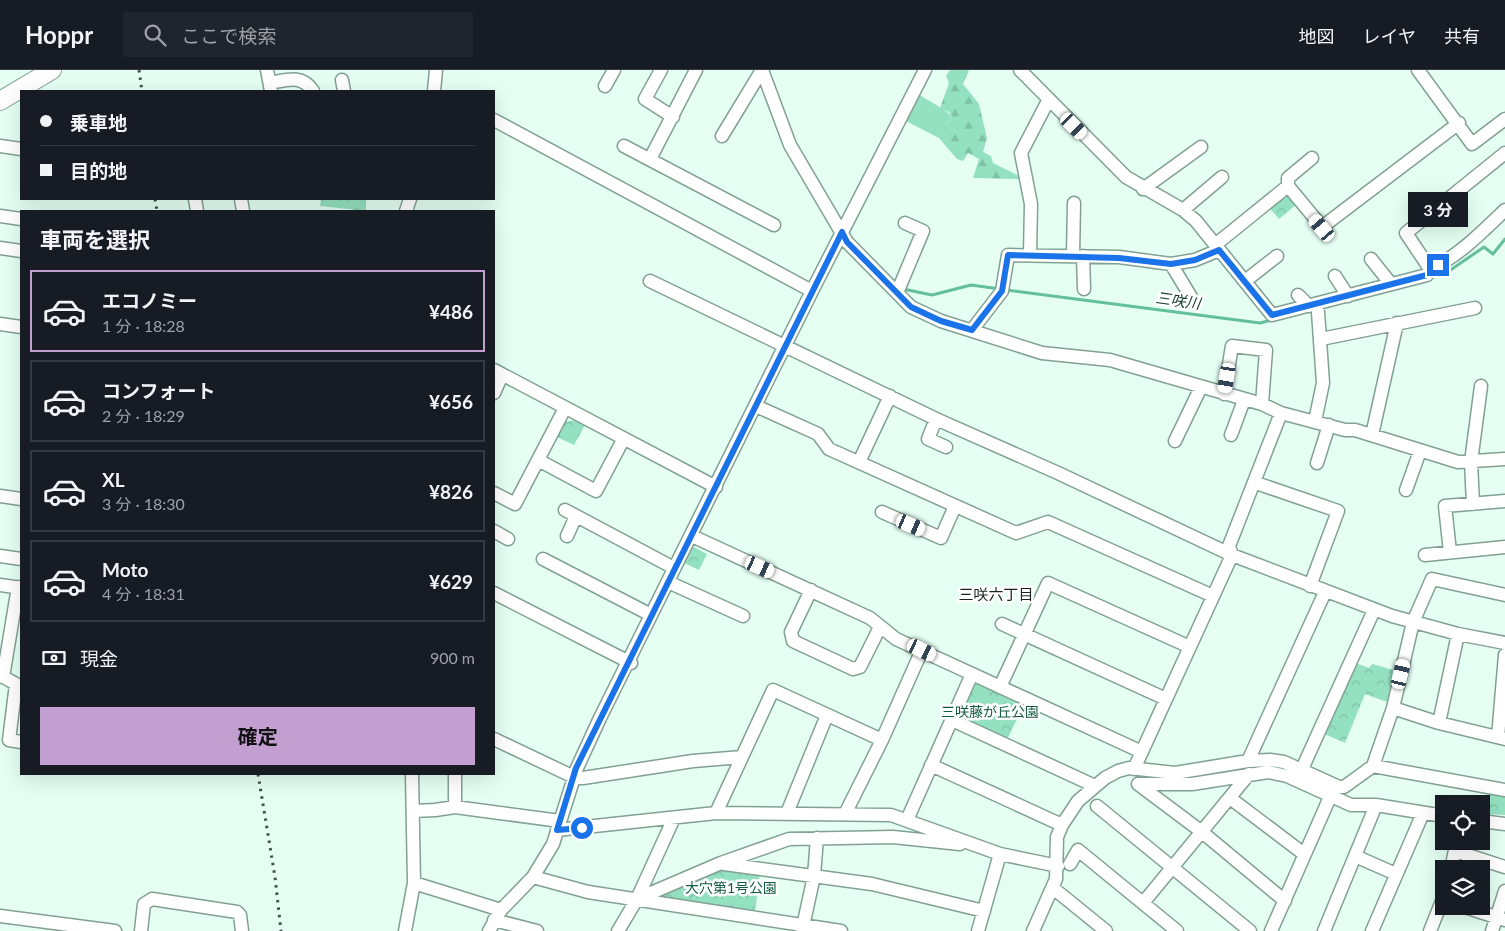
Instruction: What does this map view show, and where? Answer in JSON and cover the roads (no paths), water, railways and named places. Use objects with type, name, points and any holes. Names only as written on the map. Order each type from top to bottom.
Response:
[{"type":"main road","points":[[0,101],[52,70]]},
{"type":"street","points":[[267,70],[270,87],[299,78],[304,80],[312,90]]},
{"type":"street","points":[[436,70],[437,90]]},
{"type":"street","points":[[661,70],[645,99],[673,116]]},
{"type":"street","points":[[650,159],[696,70]]},
{"type":"street","points":[[762,70],[790,145],[847,242],[911,307],[941,321],[1042,353],[1110,360],[1262,404],[1281,413],[1372,435],[1458,462],[1505,459]]},
{"type":"street","points":[[722,136],[762,70]]},
{"type":"street","points":[[495,920],[533,877],[552,844],[574,777],[600,718],[812,291],[925,70]]},
{"type":"street","points":[[1020,70],[1126,177],[1143,189],[1183,210],[1196,221],[1272,315],[1315,308],[1348,296],[1427,275],[1430,269],[1475,238],[1505,210]]},
{"type":"street","points":[[1418,70],[1472,144],[1505,119]]},
{"type":"street","points":[[605,86],[610,71]]},
{"type":"street","points":[[1030,255],[1031,204],[1021,153],[1049,100]]},
{"type":"street","points":[[495,121],[812,291]]},
{"type":"street","points":[[1312,158],[1288,178],[1288,186],[1322,228],[1458,123]]},
{"type":"street","points":[[0,146],[20,149]]},
{"type":"street","points":[[624,146],[774,224]]},
{"type":"street","points":[[1143,189],[1201,147]]},
{"type":"street","points":[[1430,269],[1406,233],[1505,153]]},
{"type":"street","points":[[1183,210],[1222,177]]},
{"type":"street","points":[[972,330],[1002,291],[1008,255],[1078,255],[1171,264],[1195,260],[1217,247],[1288,186]]},
{"type":"street","points":[[1074,203],[1078,255],[1084,289]]},
{"type":"street","points":[[0,216],[20,219]]},
{"type":"street","points":[[897,293],[923,231],[905,223]]},
{"type":"street","points":[[0,248],[20,251]]},
{"type":"street","points":[[1244,281],[1277,256]]},
{"type":"street","points":[[1371,258],[1391,284]]},
{"type":"street","points":[[1171,264],[1191,298]]},
{"type":"street","points":[[1335,276],[1348,296]]},
{"type":"street","points":[[650,281],[936,419],[1084,485],[1232,555],[1374,610],[1458,634],[1505,643]]},
{"type":"street","points":[[1298,295],[1315,308],[1321,339],[1324,383],[1315,421]]},
{"type":"street","points":[[1321,339],[1475,308]]},
{"type":"street","points":[[1372,435],[1397,323]]},
{"type":"street","points":[[0,324],[20,327]]},
{"type":"street","points":[[1224,394],[1232,346],[1266,350],[1262,404]]},
{"type":"street","points":[[495,388],[498,373],[716,487]]},
{"type":"street","points":[[1473,504],[1471,462],[1481,386]]},
{"type":"street","points":[[1176,441],[1200,387]]},
{"type":"street","points":[[859,462],[890,396]]},
{"type":"street","points":[[1231,435],[1244,400]]},
{"type":"street","points":[[756,406],[818,434],[829,449],[1016,533],[1048,522],[1213,596]]},
{"type":"street","points":[[495,494],[515,504],[565,408]]},
{"type":"street","points":[[1134,769],[1232,555],[1229,546],[1256,483],[1281,413]]},
{"type":"street","points":[[936,419],[928,439],[946,447]]},
{"type":"street","points":[[1317,463],[1329,425]]},
{"type":"street","points":[[538,460],[596,491],[623,440]]},
{"type":"street","points":[[1406,490],[1420,451]]},
{"type":"street","points":[[1256,483],[1338,510],[1310,586]]},
{"type":"street","points":[[0,496],[20,499]]},
{"type":"street","points":[[1450,552],[1445,506],[1505,501]]},
{"type":"street","points":[[882,512],[941,538],[955,506]]},
{"type":"street","points":[[564,510],[674,568]]},
{"type":"street","points":[[567,536],[576,516]]},
{"type":"street","points":[[495,532],[508,539]]},
{"type":"street","points":[[692,536],[870,618],[896,639],[1142,752]]},
{"type":"street","points":[[1425,555],[1505,547]]},
{"type":"street","points":[[0,556],[20,559]]},
{"type":"street","points":[[543,558],[651,615]]},
{"type":"street","points":[[1064,865],[1057,837],[1062,825],[1078,801],[1118,770],[1134,769],[1175,773],[1248,761],[1284,762],[1339,787],[1344,786],[1373,766],[1393,708],[1413,622],[1432,579],[1505,595]]},
{"type":"street","points":[[668,582],[743,616]]},
{"type":"street","points":[[1000,688],[1048,583],[1190,648]]},
{"type":"street","points":[[0,585],[20,588],[15,646],[1,676],[19,684],[9,740],[20,742]]},
{"type":"street","points":[[811,590],[791,632],[793,641],[853,669],[860,667],[880,627]]},
{"type":"street","points":[[1248,761],[1325,592]]},
{"type":"street","points":[[495,594],[629,662]]},
{"type":"street","points":[[1302,769],[1374,610]]},
{"type":"street","points":[[1002,624],[1166,699]]},
{"type":"street","points":[[1439,723],[1458,634]]},
{"type":"street","points":[[845,814],[882,740],[922,650]]},
{"type":"street","points":[[1393,708],[1439,723],[1501,738],[1505,655]]},
{"type":"street","points":[[903,839],[931,765],[972,674]]},
{"type":"street","points":[[716,813],[773,690],[882,740]]},
{"type":"street","points":[[787,813],[826,715]]},
{"type":"street","points":[[952,720],[1095,786]]},
{"type":"street","points":[[495,739],[574,777],[582,778],[693,761],[742,757]]},
{"type":"street","points":[[931,765],[1062,825]]},
{"type":"street","points":[[1373,766],[1505,790]]},
{"type":"street","points":[[1285,901],[1202,832],[1138,784],[1192,784],[1248,774],[1277,773],[1351,805],[1376,805],[1435,815]]},
{"type":"street","points":[[1143,903],[1248,774]]},
{"type":"street","points":[[405,931],[414,883],[412,775]]},
{"type":"street","points":[[455,775],[455,806]]},
{"type":"street","points":[[1271,931],[1330,797]]},
{"type":"street","points":[[1230,798],[1304,854]]},
{"type":"street","points":[[1324,931],[1376,805]]},
{"type":"street","points":[[413,811],[435,810],[455,806],[558,826],[674,818],[716,813],[891,816],[909,820],[1000,854],[1064,865]]},
{"type":"street","points":[[1097,806],[1250,931]]},
{"type":"street","points":[[1372,931],[1423,813]]},
{"type":"street","points":[[618,931],[637,899],[674,818]]},
{"type":"street","points":[[1490,822],[1505,824]]},
{"type":"street","points":[[637,899],[789,839],[893,837],[976,846]]},
{"type":"street","points":[[803,928],[814,876],[817,838]]},
{"type":"street","points":[[1034,931],[1064,865],[1078,850],[1177,931]]},
{"type":"street","points":[[1465,850],[1505,867]]},
{"type":"street","points":[[978,931],[1000,854]]},
{"type":"street","points":[[1355,856],[1396,874]]},
{"type":"street","points":[[722,864],[872,884],[984,911]]},
{"type":"street","points":[[533,877],[588,892],[803,928],[841,931]]},
{"type":"street","points":[[414,883],[495,920],[537,931]]},
{"type":"street","points":[[1053,888],[1106,931]]},
{"type":"street","points":[[1492,931],[1501,919],[1505,891]]},
{"type":"street","points":[[140,931],[144,904],[152,900],[237,912],[240,914],[242,931]]},
{"type":"street","points":[[1434,929],[1438,915]]},
{"type":"street","points":[[1489,915],[1501,919]]},
{"type":"street","points":[[0,916],[115,931]]},
{"type":"waterway","name":"三咲川","points":[[1430,278],[1449,271],[1484,247],[1493,254],[1505,239]]},
{"type":"waterway","name":"三咲川","points":[[903,289],[932,295],[971,285],[1000,289]]},
{"type":"waterway","name":"三咲川","points":[[1006,290],[1260,323],[1272,320]]},
{"type":"railway","points":[[139,70],[142,90]]},
{"type":"railway","points":[[155,200],[157,210]]},
{"type":"railway","points":[[258,775],[275,877],[281,931]]},
{"type":"district","name":"三咲六丁目","points":[[996,595]]},
{"type":"park label","name":"三咲藤が丘公園","points":[[990,712]]},
{"type":"park label","name":"大穴第1号公園","points":[[731,888]]}]
